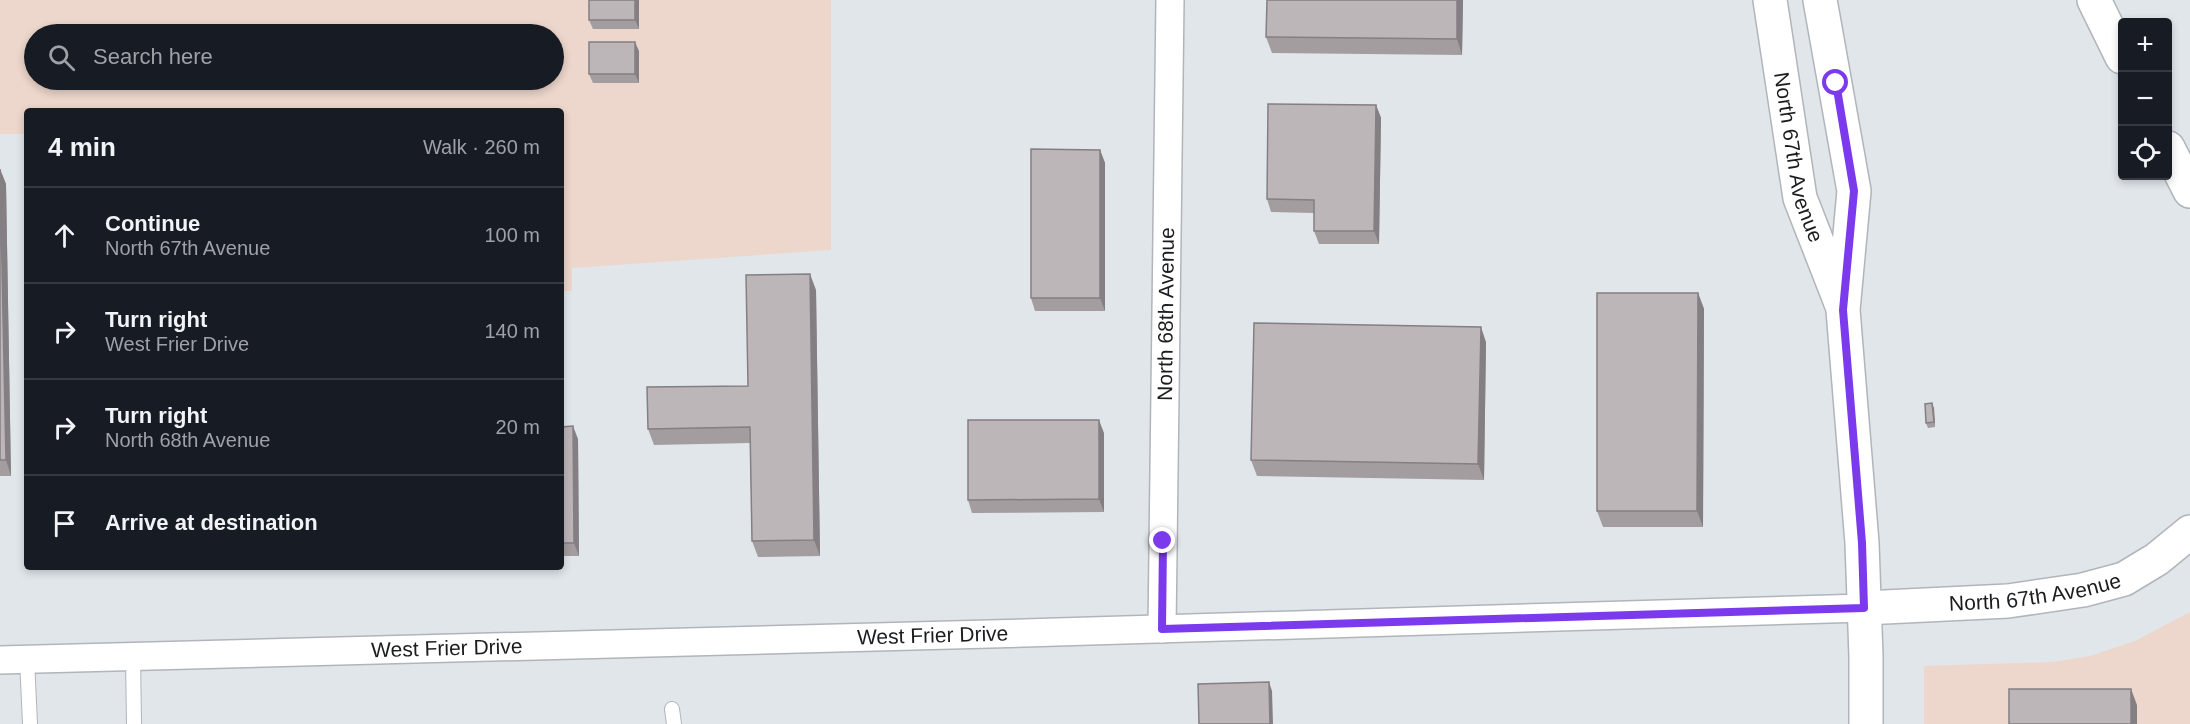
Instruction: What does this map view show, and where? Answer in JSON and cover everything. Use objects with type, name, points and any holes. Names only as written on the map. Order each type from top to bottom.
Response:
[{"type":"main road","name":"North 67th Avenue","points":[[1770,0],[1800,198],[1843,310]]},
{"type":"main road","name":"North 67th Avenue","points":[[1820,0],[1854,191],[1843,310],[1861,532],[1866,724]]},
{"type":"main road","points":[[2094,0],[2118,49]]},
{"type":"main road","points":[[2172,156],[2190,191]]},
{"type":"main road","name":"North 67th Avenue","points":[[1864,608],[2008,601],[2083,590],[2124,579],[2157,559],[2190,532]]},
{"type":"street","name":"North 68th Avenue","points":[[1162,629],[1170,0]]},
{"type":"street","name":"West Frier Drive","points":[[0,660],[1864,608]]},
{"type":"lane","points":[[133,656],[134,724]]},
{"type":"lane","points":[[27,659],[30,724]]},
{"type":"lane","points":[[672,709],[674,724]]},
{"type":"shaded area","points":[[0,0],[831,0],[831,250],[572,268],[572,291],[564,291],[564,108],[24,108],[24,134],[0,134]]},
{"type":"shaded area","points":[[2190,612],[2190,724],[1924,724],[1924,666],[2052,662],[2090,656],[2135,641]]},
{"type":"building","points":[[589,0],[635,0],[635,20],[589,20]]},
{"type":"building","points":[[1267,0],[1457,0],[1457,39],[1266,37]]},
{"type":"building","points":[[589,42],[635,42],[635,74],[589,74]]},
{"type":"building","points":[[1268,104],[1376,105],[1374,231],[1314,231],[1314,200],[1267,199]]},
{"type":"building","points":[[1031,149],[1100,150],[1100,298],[1031,298]]},
{"type":"building","points":[[0,169],[6,460],[0,460]]},
{"type":"building","points":[[810,274],[814,540],[752,541],[750,427],[648,429],[647,387],[748,386],[746,275]]},
{"type":"building","points":[[1597,293],[1698,293],[1697,511],[1597,511]]},
{"type":"building","points":[[1254,323],[1481,327],[1478,464],[1251,460]]},
{"type":"building","points":[[1932,403],[1934,422],[1926,423],[1925,404]]},
{"type":"building","points":[[968,420],[1099,420],[1099,499],[968,500]]},
{"type":"building","points":[[573,426],[574,543],[564,543],[564,427]]},
{"type":"building","points":[[1269,682],[1270,724],[1199,724],[1198,684]]},
{"type":"building","points":[[2009,689],[2131,689],[2131,724],[2009,724]]},
{"type":"route","points":[[1163,541],[1162,629],[1864,608],[1862,543],[1843,310],[1854,191],[1836,83]]}]
